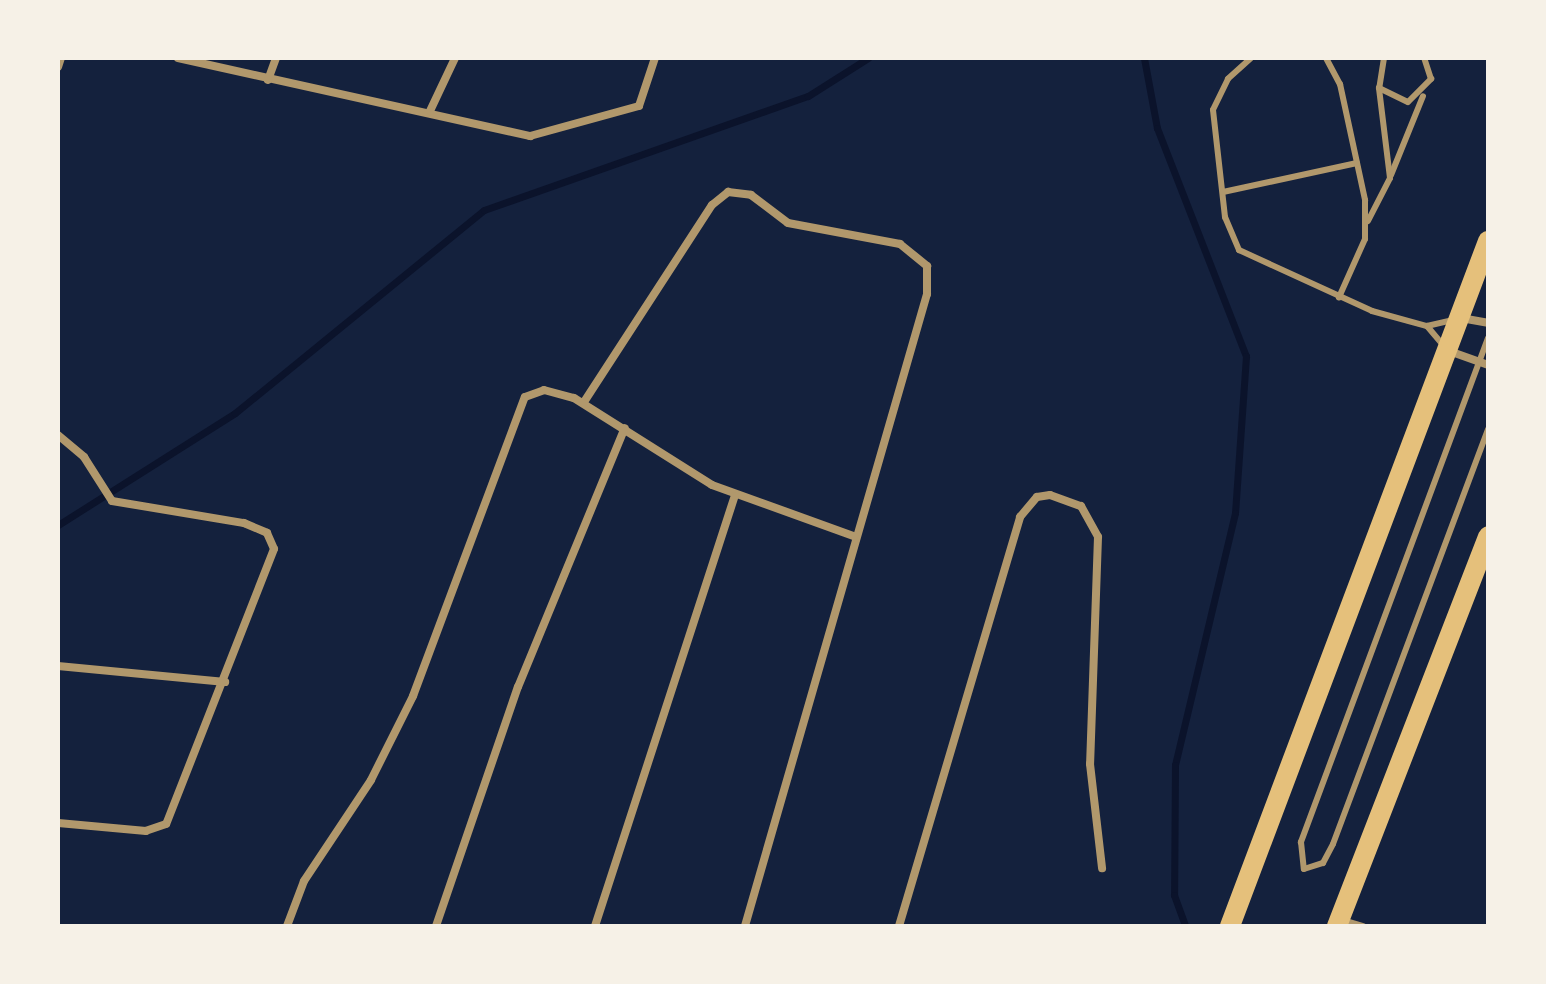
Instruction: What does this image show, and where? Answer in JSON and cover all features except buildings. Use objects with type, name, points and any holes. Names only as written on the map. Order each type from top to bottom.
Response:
[{"type":"main road","points":[[1234,917],[1488,241]]},
{"type":"main road","points":[[1338,922],[1488,536]]},
{"type":"street","points":[[58,67],[61,58]]},
{"type":"street","points":[[178,58],[268,80],[430,111],[499,133],[548,134],[639,106],[655,58]]},
{"type":"street","points":[[268,80],[276,58]]},
{"type":"street","points":[[430,111],[455,58]]},
{"type":"street","points":[[584,402],[712,205],[728,192],[751,195],[788,223],[812,222],[911,249],[927,266],[927,294],[854,536],[745,926]]},
{"type":"street","points":[[1460,318],[1488,323]]},
{"type":"street","points":[[1449,351],[1484,364]]},
{"type":"street","points":[[287,926],[304,881],[371,780],[413,696],[517,410],[544,390],[584,402],[735,496],[854,536]]},
{"type":"street","points":[[436,926],[518,687],[625,428]]},
{"type":"street","points":[[58,435],[84,457],[112,501],[244,523],[271,539],[273,562],[162,827],[58,823]]},
{"type":"street","points":[[899,926],[1020,517],[1037,497],[1050,495],[1081,506],[1098,537],[1090,764],[1102,868]]},
{"type":"street","points":[[595,926],[735,496]]},
{"type":"street","points":[[58,666],[225,682]]},
{"type":"lane","points":[[1251,58],[1228,79],[1213,110],[1223,192],[1239,250],[1339,297],[1427,326],[1449,351]]},
{"type":"lane","points":[[1326,58],[1340,84],[1366,224]]},
{"type":"lane","points":[[1384,58],[1379,88],[1390,178]]},
{"type":"lane","points":[[1339,297],[1366,224],[1390,178],[1431,79],[1424,58]]},
{"type":"lane","points":[[1379,88],[1408,102],[1423,94]]},
{"type":"lane","points":[[1223,192],[1357,163]]},
{"type":"lane","points":[[1427,326],[1460,318]]},
{"type":"lane","points":[[1488,338],[1484,364],[1301,842],[1304,869],[1323,863],[1333,844],[1488,429]]},
{"type":"lane","points":[[1338,922],[1363,926]]},
{"type":"waterway","points":[[58,525],[235,413],[484,210],[808,96],[868,58]]},
{"type":"waterway","points":[[1144,58],[1157,128],[1246,356],[1235,513],[1175,765],[1174,895],[1185,926]]}]
